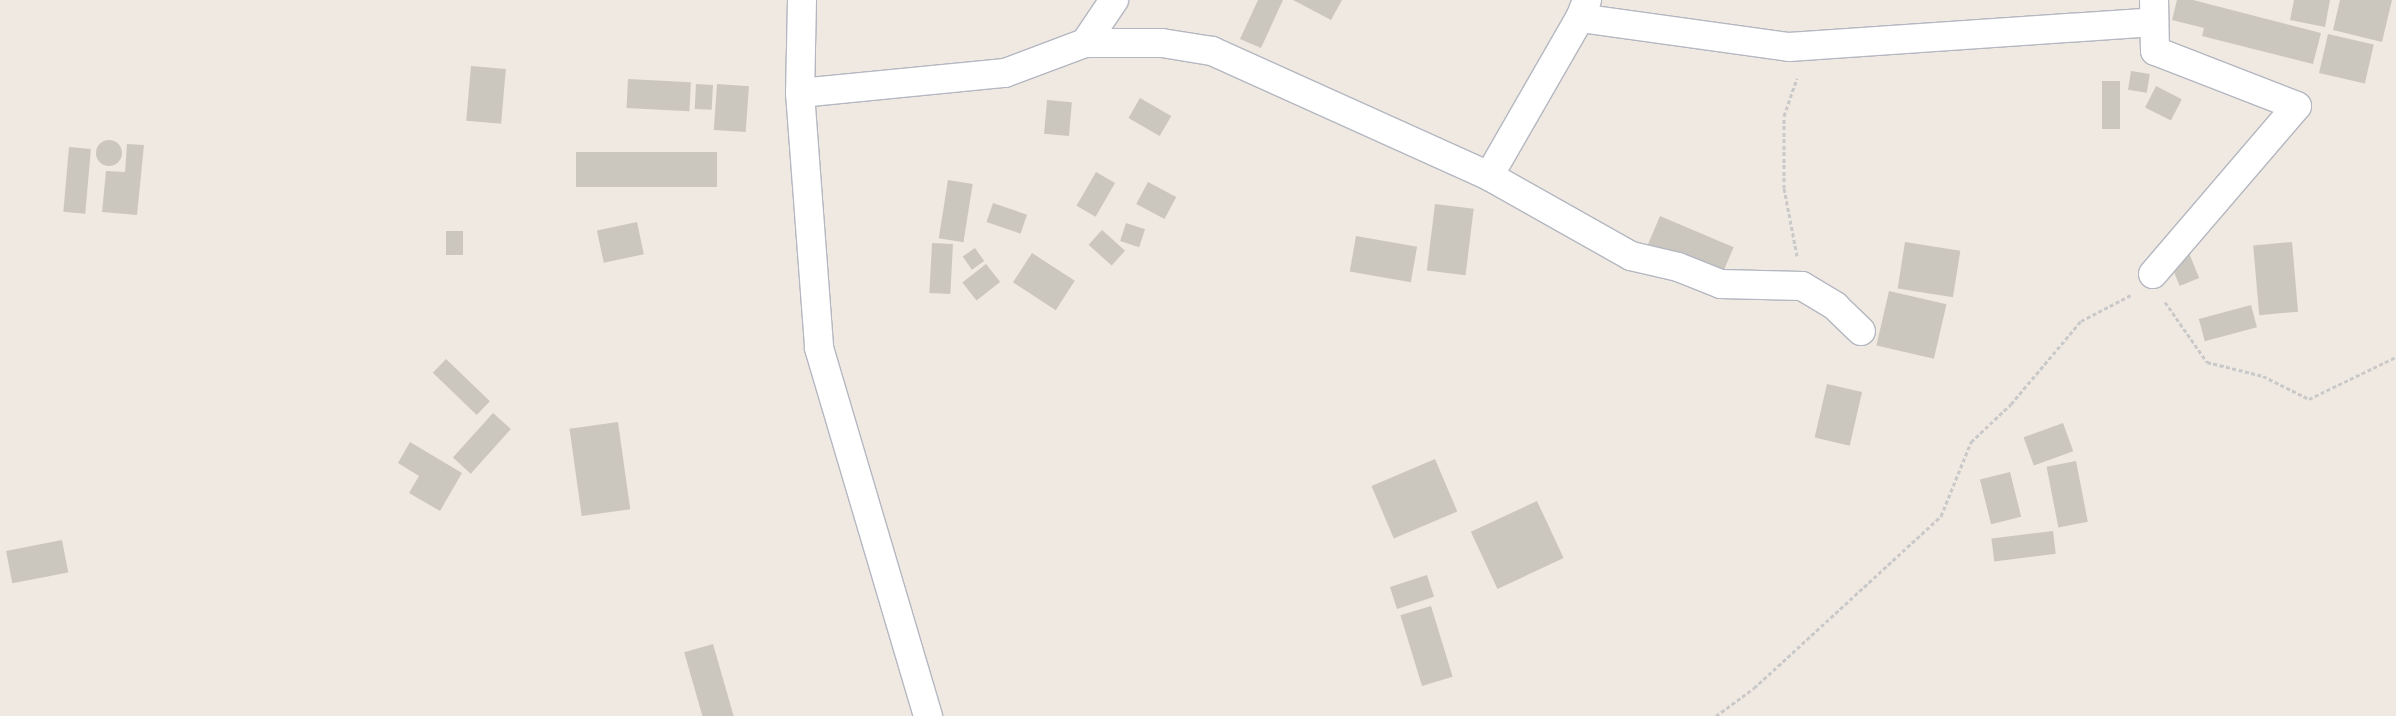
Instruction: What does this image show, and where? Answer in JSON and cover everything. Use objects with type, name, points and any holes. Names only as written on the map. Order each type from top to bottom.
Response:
[{"type":"street","points":[[802,0],[800,94],[819,348],[928,716]]},
{"type":"street","points":[[1085,43],[1114,0]]},
{"type":"street","points":[[1489,176],[1583,9],[1789,47],[2154,11],[2155,51],[2297,106],[2153,274]]},
{"type":"street","points":[[800,94],[1006,74],[1085,43],[1162,43],[1212,51],[1489,176],[1631,256],[1678,267],[1721,284],[1802,286],[1835,306],[1861,331]]},
{"type":"path","points":[[1789,47],[1799,75],[1784,116],[1784,188],[1797,256],[1804,262]]},
{"type":"path","points":[[2153,274],[2163,300],[2207,362],[2263,376],[2309,399],[2396,357]]},
{"type":"path","points":[[1716,716],[1754,688],[1941,516],[1971,442],[2011,404],[2081,321],[2130,296]]},
{"type":"building","points":[[1258,0],[1283,0],[1261,48],[1240,39]]},
{"type":"building","points":[[1293,0],[1342,0],[1331,20]]},
{"type":"building","points":[[2177,0],[2193,0],[2321,33],[2313,64],[2202,36],[2204,28],[2172,20]]},
{"type":"building","points":[[2294,0],[2330,0],[2325,27],[2290,20]]},
{"type":"building","points":[[2340,0],[2392,0],[2382,42],[2333,30]]},
{"type":"building","points":[[2328,34],[2374,45],[2365,84],[2319,73]]},
{"type":"building","points":[[471,66],[506,69],[501,124],[466,121]]},
{"type":"building","points":[[2131,71],[2150,74],[2147,93],[2128,90]]},
{"type":"building","points":[[628,79],[691,82],[689,111],[626,108]]},
{"type":"building","points":[[2102,81],[2120,81],[2120,129],[2102,129]]},
{"type":"building","points":[[696,84],[713,85],[712,110],[695,109]]},
{"type":"building","points":[[717,84],[749,86],[746,132],[714,130]]},
{"type":"building","points":[[2156,86],[2182,99],[2171,121],[2145,107]]},
{"type":"building","points":[[1140,98],[1171,116],[1160,136],[1128,118]]},
{"type":"building","points":[[1047,100],[1072,102],[1069,136],[1044,134]]},
{"type":"building","points":[[109,140],[118,144],[122,153],[118,162],[109,166],[100,162],[96,153],[100,144]]},
{"type":"building","points":[[127,144],[144,145],[137,215],[102,212],[106,171],[125,172]]},
{"type":"building","points":[[69,147],[91,149],[85,214],[63,212]]},
{"type":"building","points":[[576,152],[717,152],[717,187],[576,187]]},
{"type":"building","points":[[1096,172],[1115,183],[1096,217],[1076,206]]},
{"type":"building","points":[[948,180],[973,184],[963,242],[939,238]]},
{"type":"building","points":[[1148,182],[1176,197],[1165,219],[1136,204]]},
{"type":"building","points":[[993,203],[1027,215],[1021,234],[986,222]]},
{"type":"building","points":[[1435,204],[1474,209],[1466,275],[1427,271]]},
{"type":"building","points":[[1660,216],[1734,247],[1721,277],[1647,245]]},
{"type":"building","points":[[637,222],[644,254],[604,263],[597,231]]},
{"type":"building","points":[[1126,223],[1145,229],[1139,247],[1120,241]]},
{"type":"building","points":[[1102,230],[1125,251],[1112,266],[1089,245]]},
{"type":"building","points":[[446,231],[463,231],[463,255],[446,255]]},
{"type":"building","points":[[1356,236],[1417,247],[1411,282],[1350,271]]},
{"type":"building","points":[[1905,242],[1960,251],[1953,297],[1898,288]]},
{"type":"building","points":[[2292,242],[2298,312],[2259,315],[2253,245]]},
{"type":"building","points":[[932,243],[953,244],[950,294],[929,293]]},
{"type":"building","points":[[975,248],[984,261],[972,270],[963,257]]},
{"type":"building","points":[[1032,253],[1075,281],[1056,310],[1013,282]]},
{"type":"building","points":[[2189,253],[2199,278],[2180,286],[2170,261]]},
{"type":"building","points":[[986,264],[1000,282],[977,301],[962,282]]},
{"type":"building","points":[[1889,291],[1946,304],[1934,359],[1876,346]]},
{"type":"building","points":[[2251,305],[2257,327],[2205,341],[2199,319]]},
{"type":"building","points":[[446,359],[490,401],[477,415],[433,373]]},
{"type":"building","points":[[1827,384],[1862,392],[1850,446],[1815,438]]},
{"type":"building","points":[[493,413],[511,429],[471,474],[453,458]]},
{"type":"building","points":[[618,422],[630,509],[582,516],[569,429]]},
{"type":"building","points":[[2063,423],[2073,451],[2034,466],[2024,437]]},
{"type":"building","points":[[410,442],[462,473],[440,511],[409,493],[419,476],[398,463]]},
{"type":"building","points":[[1435,459],[1457,511],[1394,538],[1371,486]]},
{"type":"building","points":[[2076,461],[2088,522],[2058,528],[2047,467]]},
{"type":"building","points":[[2010,472],[2021,517],[1991,524],[1980,479]]},
{"type":"building","points":[[1537,501],[1564,558],[1497,589],[1471,532]]},
{"type":"building","points":[[2053,531],[2056,554],[1994,561],[1991,539]]},
{"type":"building","points":[[62,540],[68,572],[12,583],[6,551]]},
{"type":"building","points":[[1427,575],[1434,597],[1397,609],[1390,587]]},
{"type":"building","points":[[1431,606],[1453,677],[1422,686],[1400,615]]},
{"type":"building","points":[[713,644],[734,716],[702,716],[684,652]]}]
